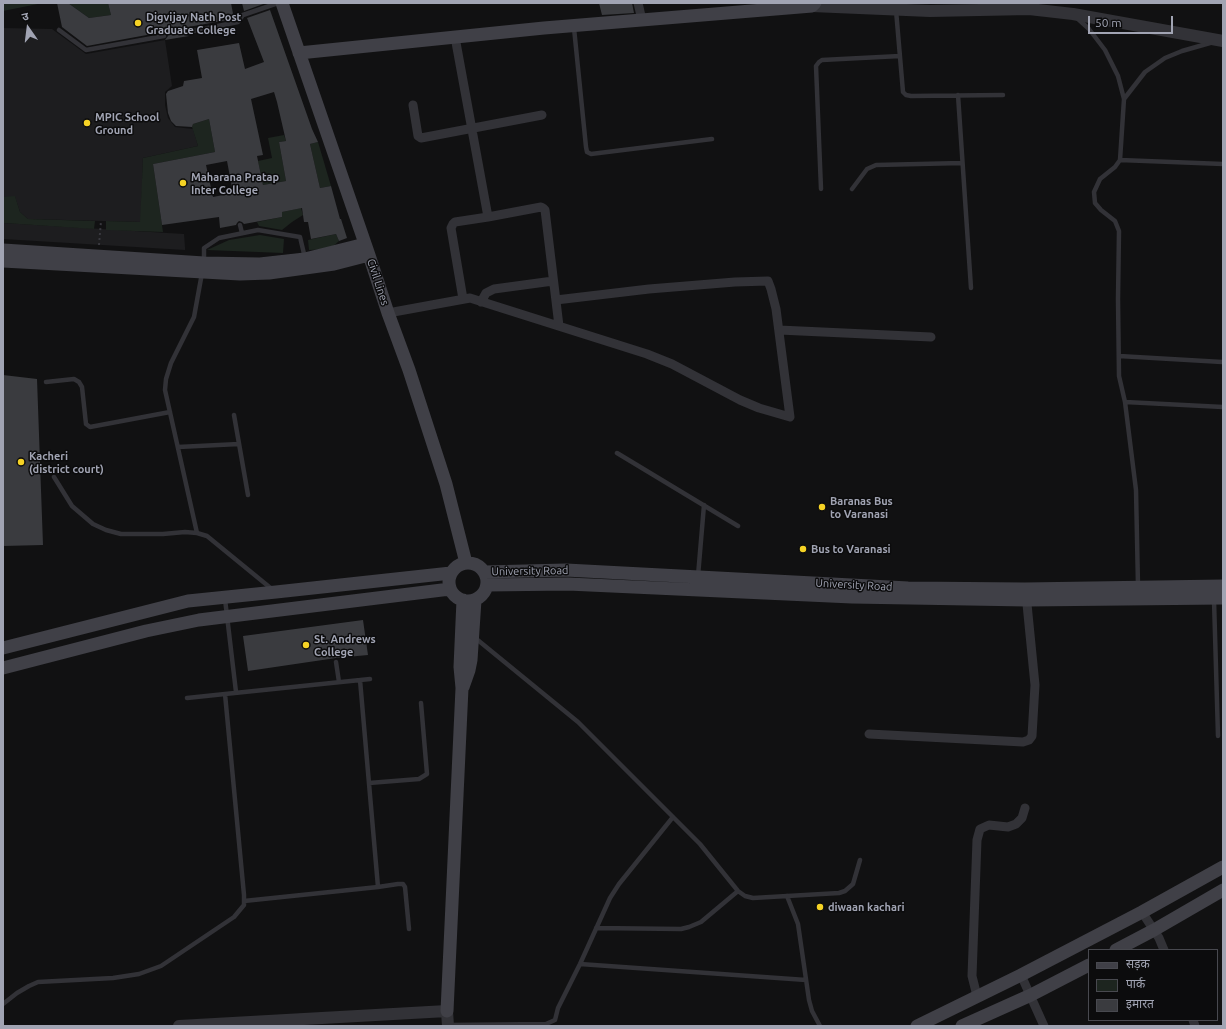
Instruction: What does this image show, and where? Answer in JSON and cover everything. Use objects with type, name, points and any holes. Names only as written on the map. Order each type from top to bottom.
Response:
[{"type":"main road","name":"Civil Lines","points":[[282,3],[388,313],[409,370],[446,484],[466,563]]},
{"type":"main road","points":[[299,53],[813,4]]},
{"type":"main road","points":[[3,250],[98,256],[203,268]]},
{"type":"main road","points":[[3,261],[203,268],[260,264],[305,263],[367,250]]},
{"type":"main road","points":[[466,563],[474,564],[480,567],[486,578],[485,591],[481,596],[469,600],[458,598],[450,589],[449,583],[451,573],[456,567],[466,563]]},
{"type":"main road","name":"University Road","points":[[486,578],[566,570],[697,583],[908,588],[1026,595],[1219,592]]},
{"type":"main road","points":[[3,648],[188,600],[451,573]]},
{"type":"main road","points":[[3,668],[146,631],[199,620],[450,589]]},
{"type":"main road","points":[[462,688],[470,665],[473,636],[469,600]]},
{"type":"main road","points":[[447,1011],[462,688],[460,667],[469,600]]},
{"type":"main road","points":[[916,1026],[1021,975],[1142,912],[1223,867]]},
{"type":"main road","points":[[1118,949],[1223,890]]},
{"type":"main road","points":[[962,1026],[1016,1001],[1031,996],[1088,966]]},
{"type":"street","points":[[638,3],[642,20]]},
{"type":"street","points":[[813,4],[930,11],[1029,9],[1073,14],[1223,42]]},
{"type":"street","points":[[455,37],[488,217]]},
{"type":"street","points":[[413,105],[418,136],[421,138],[542,115]]},
{"type":"street","points":[[463,299],[451,228],[453,224],[456,222],[541,207],[545,210],[559,326]]},
{"type":"street","points":[[388,313],[470,298],[647,354],[672,364],[740,400],[759,408],[790,417],[776,309],[768,281],[735,282],[649,289],[556,300]]},
{"type":"street","points":[[481,302],[486,293],[494,289],[553,282]]},
{"type":"street","points":[[779,330],[931,337]]},
{"type":"street","points":[[869,734],[1023,742],[1029,740],[1032,736],[1035,685],[1026,595]]},
{"type":"street","points":[[977,996],[972,976],[977,840],[980,829],[989,825],[1008,827],[1016,824],[1022,818],[1026,808]]},
{"type":"street","points":[[1142,912],[1154,930],[1164,949]]},
{"type":"street","points":[[1021,975],[1044,1026]]},
{"type":"street","points":[[179,1026],[447,1011],[448,1026]]},
{"type":"lane","points":[[188,32],[238,22],[243,14],[278,3]]},
{"type":"lane","points":[[896,10],[903,92],[906,95],[1003,95]]},
{"type":"lane","points":[[1073,14],[1089,29],[1105,50],[1118,76],[1124,99],[1120,160],[1115,167],[1100,179],[1094,192],[1095,203],[1115,222],[1119,231],[1118,299],[1120,376],[1125,402],[1136,490],[1138,593]]},
{"type":"lane","points":[[573,26],[587,152],[591,154],[712,139]]},
{"type":"lane","points":[[59,30],[86,52],[164,36]]},
{"type":"lane","points":[[1124,99],[1145,72],[1165,58],[1207,43],[1223,42]]},
{"type":"lane","points":[[821,189],[816,66],[822,60],[900,56]]},
{"type":"lane","points":[[958,96],[970,288]]},
{"type":"lane","points":[[1120,160],[1223,164]]},
{"type":"lane","points":[[852,189],[866,169],[876,165],[962,163]]},
{"type":"lane","points":[[240,225],[242,233]]},
{"type":"lane","points":[[197,533],[165,390],[166,379],[171,363],[194,316],[203,268],[204,248],[219,238],[258,230],[300,237],[305,263]]},
{"type":"lane","points":[[1119,356],[1222,362]]},
{"type":"lane","points":[[46,382],[74,379],[79,382],[82,387],[86,424],[90,427],[170,412]]},
{"type":"lane","points":[[1125,402],[1223,407]]},
{"type":"lane","points":[[234,415],[248,495]]},
{"type":"lane","points":[[178,447],[239,444]]},
{"type":"lane","points":[[617,453],[738,526]]},
{"type":"lane","points":[[54,477],[72,506],[93,524],[106,530],[121,534],[163,534],[185,532],[207,536],[276,592]]},
{"type":"lane","points":[[697,583],[704,505]]},
{"type":"lane","points":[[1218,736],[1219,592]]},
{"type":"lane","points":[[224,597],[236,692]]},
{"type":"lane","points":[[473,636],[578,722],[700,844],[738,891],[745,896],[753,898],[839,893],[845,891],[853,884],[860,860]]},
{"type":"lane","points":[[336,662],[339,682]]},
{"type":"lane","points":[[188,698],[370,679]]},
{"type":"lane","points":[[360,680],[378,887]]},
{"type":"lane","points":[[3,1004],[29,986],[38,982],[113,978],[139,974],[161,966],[234,917],[244,905],[225,694]]},
{"type":"lane","points":[[369,784],[420,779],[426,774],[421,703]]},
{"type":"lane","points":[[448,1026],[546,1024],[555,1020],[558,1008],[610,898],[619,884],[673,817]]},
{"type":"lane","points":[[244,901],[403,884],[405,887],[409,929]]},
{"type":"lane","points":[[596,928],[681,929],[689,927],[701,922],[738,891]]},
{"type":"lane","points":[[788,896],[798,924],[809,1000],[812,1011],[820,1026]]},
{"type":"lane","points":[[580,964],[806,980]]},
{"type":"path","points":[[98,256],[101,221]]},
{"type":"shaded area","name":"MPIC School Ground","points":[[3,28],[52,29],[86,54],[165,40],[172,86],[165,92],[165,105],[168,118],[175,127],[193,129],[198,146],[143,158],[141,222],[28,219],[20,212],[15,197],[3,197]]},
{"type":"shaded area","points":[[4,223],[184,234],[185,250],[3,239]]},
{"type":"green space","points":[[3,3],[43,3],[3,11]]},
{"type":"green space","points":[[68,3],[108,3],[111,15],[89,18]]},
{"type":"green space","points":[[209,119],[215,152],[153,164],[163,232],[106,230],[106,221],[140,222],[143,158],[198,146],[192,127],[193,124]]},
{"type":"green space","points":[[284,135],[286,141],[279,142],[286,181],[263,185],[258,161],[272,158],[268,138]]},
{"type":"green space","points":[[318,142],[331,186],[320,188],[310,144]]},
{"type":"green space","points":[[15,196],[20,212],[28,219],[95,221],[94,229],[4,223],[3,197]]},
{"type":"green space","points":[[301,208],[303,215],[282,230],[259,226],[257,222],[282,217],[282,212]]},
{"type":"green space","points":[[336,234],[339,241],[330,249],[309,250],[308,240]]},
{"type":"green space","points":[[260,235],[284,239],[283,253],[207,250],[229,240]]},
{"type":"building","name":"Digvijay Nath Post Graduate College","points":[[57,3],[68,3],[89,18],[111,15],[108,3],[231,3],[234,19],[188,27],[184,32],[185,35],[189,36],[165,40],[168,36],[167,33],[163,32],[87,46],[62,27]]},
{"type":"building","points":[[242,3],[266,3],[244,11]]},
{"type":"building","points":[[599,3],[632,3],[634,13],[602,15]]},
{"type":"building","points":[[270,10],[318,142],[310,144],[320,188],[331,186],[347,238],[339,241],[336,234],[311,239],[308,222],[304,222],[302,208],[282,212],[282,217],[244,224],[239,221],[236,225],[220,228],[219,217],[162,225],[153,164],[215,152],[209,119],[193,124],[192,127],[176,126],[171,121],[168,113],[166,94],[168,91],[183,86],[184,81],[202,78],[197,50],[239,43],[245,69],[264,62],[247,18]],"holes":[[[274,92],[286,141],[279,142],[286,181],[263,185],[257,156],[263,155],[251,99]],[[227,161],[233,193],[213,197],[206,165]]]},
{"type":"building","name":"Kacheri (district court)","points":[[3,375],[37,379],[43,545],[3,546]]},
{"type":"building","name":"St. Andrews College","points":[[363,620],[368,655],[336,658],[248,671],[243,636]]},
{"type":"place","name":"Digvijay Nath Post Graduate College","points":[[138,23]]},
{"type":"place","name":"MPIC School Ground","points":[[87,123]]},
{"type":"place","name":"Maharana Pratap Inter College","points":[[183,183]]},
{"type":"place","name":"Kacheri (district court)","points":[[21,462]]},
{"type":"place","name":"Baranas Bus to Varanasi","points":[[822,507]]},
{"type":"place","name":"Bus to Varanasi","points":[[803,549]]},
{"type":"place","name":"St. Andrews College","points":[[306,645]]},
{"type":"place","name":"diwaan kachari","points":[[820,907]]}]
